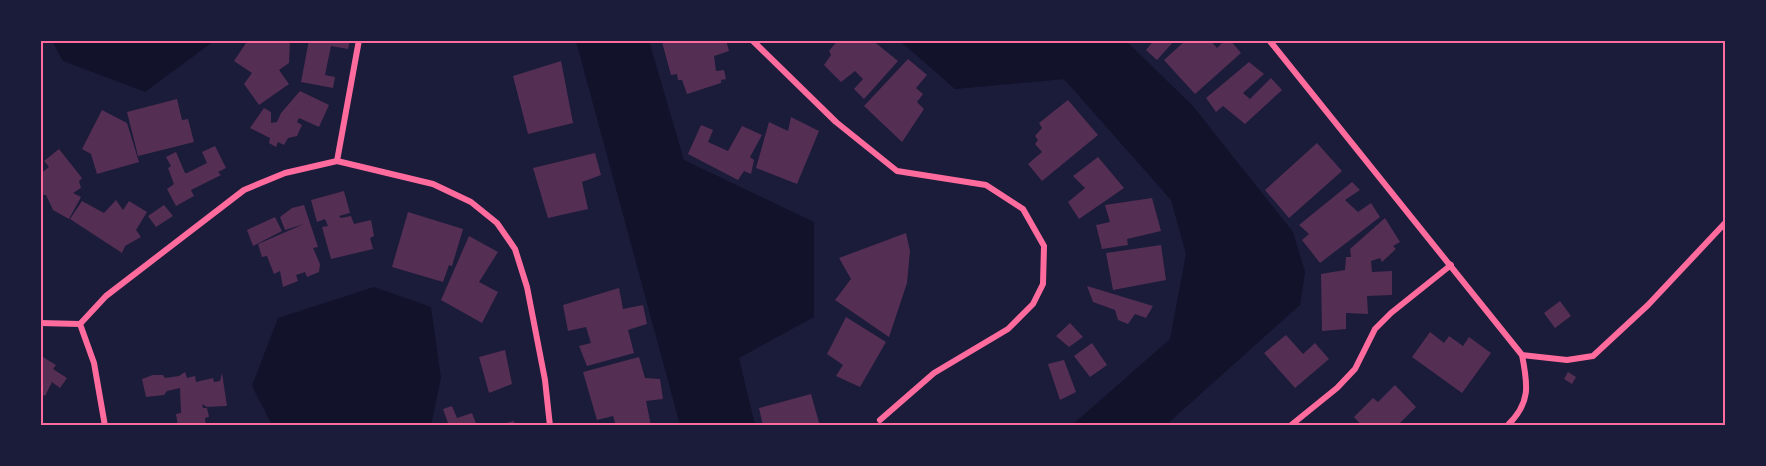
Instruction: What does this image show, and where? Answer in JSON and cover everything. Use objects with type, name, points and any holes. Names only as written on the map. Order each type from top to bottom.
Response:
[{"type":"street","points":[[337,161],[358,40]]},
{"type":"street","points":[[752,40],[836,122],[897,171],[986,185],[1023,209],[1044,246],[1043,284],[1033,304],[1008,329],[934,373],[879,420]]},
{"type":"street","points":[[1269,40],[1522,355],[1527,378],[1526,399],[1507,426]]},
{"type":"street","points":[[40,323],[80,324],[106,296],[244,190],[285,173],[337,161],[434,184],[471,202],[497,223],[515,249],[527,287],[550,426]]},
{"type":"street","points":[[1522,355],[1567,360],[1593,356],[1648,305],[1725,222]]},
{"type":"street","points":[[1290,426],[1337,388],[1355,369],[1375,329],[1391,313],[1451,265]]},
{"type":"street","points":[[80,324],[94,363],[105,426]]},
{"type":"shaded area","points":[[52,41],[214,41],[145,92],[63,61]]},
{"type":"shaded area","points":[[576,41],[649,41],[684,160],[814,222],[814,317],[739,358],[755,425],[680,425]]},
{"type":"shaded area","points":[[900,41],[1126,41],[1192,105],[1293,232],[1305,272],[1300,305],[1166,425],[1072,425],[1170,339],[1186,254],[1171,200],[1064,79],[955,89]]},
{"type":"shaded area","points":[[374,287],[431,307],[441,378],[431,425],[272,425],[252,386],[278,318]]},
{"type":"building","points":[[248,40],[290,40],[289,63],[279,70],[289,84],[259,105],[244,84],[252,73],[234,61]]},
{"type":"building","points":[[309,40],[350,40],[348,49],[331,46],[325,75],[335,77],[333,88],[301,82]]},
{"type":"building","points":[[666,40],[726,40],[729,51],[714,56],[716,71],[724,70],[726,79],[721,80],[721,83],[687,94],[677,74],[671,75],[662,42]]},
{"type":"building","points":[[838,40],[872,40],[898,61],[864,99],[854,89],[863,79],[855,71],[841,82],[824,65],[831,55],[829,51]]},
{"type":"building","points":[[1154,40],[1175,40],[1157,60],[1146,50]]},
{"type":"building","points":[[1186,40],[1210,40],[1217,48],[1225,40],[1230,40],[1241,53],[1195,94],[1164,60]]},
{"type":"building","points":[[908,59],[927,75],[916,88],[923,94],[917,102],[924,109],[902,142],[864,106]]},
{"type":"building","points":[[561,61],[573,123],[528,134],[513,76]]},
{"type":"building","points":[[1249,62],[1264,74],[1243,93],[1250,99],[1271,78],[1282,90],[1245,124],[1223,106],[1216,112],[1206,98]]},
{"type":"building","points":[[300,91],[329,105],[319,127],[299,118],[297,122],[302,125],[297,136],[288,138],[284,145],[278,142],[276,147],[269,143],[270,138],[250,128],[264,108],[271,112],[271,123],[277,122],[281,113]]},
{"type":"building","points":[[177,99],[182,120],[188,119],[194,142],[138,156],[127,112]]},
{"type":"building","points":[[1068,100],[1098,135],[1042,181],[1028,164],[1042,152],[1035,144],[1038,140],[1035,136],[1042,128],[1039,123]]},
{"type":"building","points":[[102,110],[127,123],[139,162],[97,174],[91,154],[82,149]]},
{"type":"building","points":[[791,117],[819,131],[797,184],[756,168],[769,122],[788,131]]},
{"type":"building","points":[[701,125],[713,130],[708,142],[728,151],[742,126],[762,135],[750,157],[754,160],[751,174],[744,171],[738,180],[688,154]]},
{"type":"building","points":[[1317,143],[1342,171],[1289,218],[1265,190]]},
{"type":"building","points":[[215,146],[226,168],[218,172],[221,175],[191,190],[194,196],[176,206],[167,189],[174,184],[168,168],[171,166],[166,157],[176,152],[187,173],[207,163],[202,152]]},
{"type":"building","points":[[59,149],[82,178],[79,181],[81,188],[73,193],[81,197],[69,219],[53,210],[46,195],[40,195],[40,174],[49,167],[44,161]]},
{"type":"building","points":[[595,153],[601,175],[582,182],[588,209],[548,218],[533,168]]},
{"type":"building","points":[[1098,157],[1124,188],[1079,219],[1068,202],[1085,188],[1073,176]]},
{"type":"building","points":[[1352,182],[1360,190],[1345,200],[1358,212],[1371,203],[1380,217],[1320,263],[1302,240],[1309,234],[1299,225]]},
{"type":"building","points":[[344,191],[350,213],[339,216],[341,218],[351,216],[354,224],[371,220],[374,236],[370,238],[373,249],[331,259],[322,227],[328,226],[325,219],[317,222],[311,200]]},
{"type":"building","points":[[1152,198],[1161,231],[1127,239],[1128,245],[1102,249],[1096,225],[1110,222],[1105,205]]},
{"type":"building","points":[[116,200],[123,210],[129,201],[147,212],[136,230],[141,237],[125,246],[122,253],[70,219],[82,201],[104,213]]},
{"type":"building","points":[[164,205],[173,216],[156,227],[148,216]]},
{"type":"building","points":[[304,205],[318,247],[313,248],[320,264],[319,272],[307,277],[305,272],[296,275],[298,281],[283,287],[280,271],[274,274],[267,256],[262,257],[258,244],[304,224],[285,230],[280,217],[292,208]]},
{"type":"building","points":[[408,212],[463,229],[452,266],[449,265],[443,282],[392,267]]},
{"type":"building","points":[[275,217],[282,231],[253,246],[247,230]]},
{"type":"building","points":[[1385,218],[1400,242],[1393,246],[1396,249],[1382,262],[1380,258],[1371,261],[1372,272],[1392,271],[1392,295],[1367,296],[1368,314],[1346,313],[1346,329],[1322,331],[1321,274],[1345,270],[1346,257],[1351,257],[1350,249]]},
{"type":"building","points":[[906,233],[910,251],[907,283],[889,337],[835,300],[851,279],[839,258]]},
{"type":"building","points":[[469,236],[498,252],[479,282],[498,292],[482,323],[441,300]]},
{"type":"building","points":[[1161,245],[1166,280],[1113,290],[1106,253]]},
{"type":"building","points":[[1087,286],[1153,306],[1146,318],[1135,314],[1128,324],[1118,320],[1115,310],[1093,302]]},
{"type":"building","points":[[619,288],[623,309],[643,305],[647,324],[628,330],[634,353],[587,366],[579,346],[591,343],[586,327],[568,331],[563,305]]},
{"type":"building","points":[[1560,301],[1571,316],[1555,328],[1544,313]]},
{"type":"building","points":[[846,317],[886,342],[860,387],[836,376],[843,365],[827,354]]},
{"type":"building","points":[[1070,323],[1083,337],[1069,347],[1056,336]]},
{"type":"building","points":[[1430,332],[1444,343],[1449,336],[1463,346],[1469,337],[1491,353],[1462,393],[1412,357]]},
{"type":"building","points":[[1286,335],[1303,354],[1315,343],[1329,359],[1295,388],[1264,353]]},
{"type":"building","points":[[1092,343],[1107,365],[1090,377],[1074,356]]},
{"type":"building","points":[[505,350],[512,384],[489,393],[479,357]]},
{"type":"building","points":[[43,357],[56,365],[53,369],[67,378],[60,388],[52,382],[45,396],[40,393],[40,360]]},
{"type":"building","points":[[639,357],[645,378],[660,379],[663,399],[646,401],[651,426],[616,426],[613,416],[597,420],[583,372]]},
{"type":"building","points":[[1064,360],[1076,392],[1060,400],[1048,364]]},
{"type":"building","points":[[185,372],[187,378],[195,376],[196,382],[213,378],[214,382],[220,381],[222,373],[227,406],[207,407],[202,404],[203,408],[207,408],[209,417],[205,418],[206,426],[178,426],[176,414],[181,413],[180,388],[167,391],[164,395],[146,397],[142,379],[153,375],[163,375],[165,378],[179,376]]},
{"type":"building","points":[[1568,372],[1576,377],[1572,384],[1564,379]]},
{"type":"building","points":[[1395,385],[1416,407],[1397,426],[1362,426],[1354,417],[1373,398],[1378,402]]},
{"type":"building","points":[[811,394],[820,426],[763,426],[759,408]]},
{"type":"building","points":[[452,406],[457,418],[472,413],[477,426],[449,426],[443,409]]},
{"type":"building","points":[[514,421],[515,426],[499,426],[499,425]]}]
